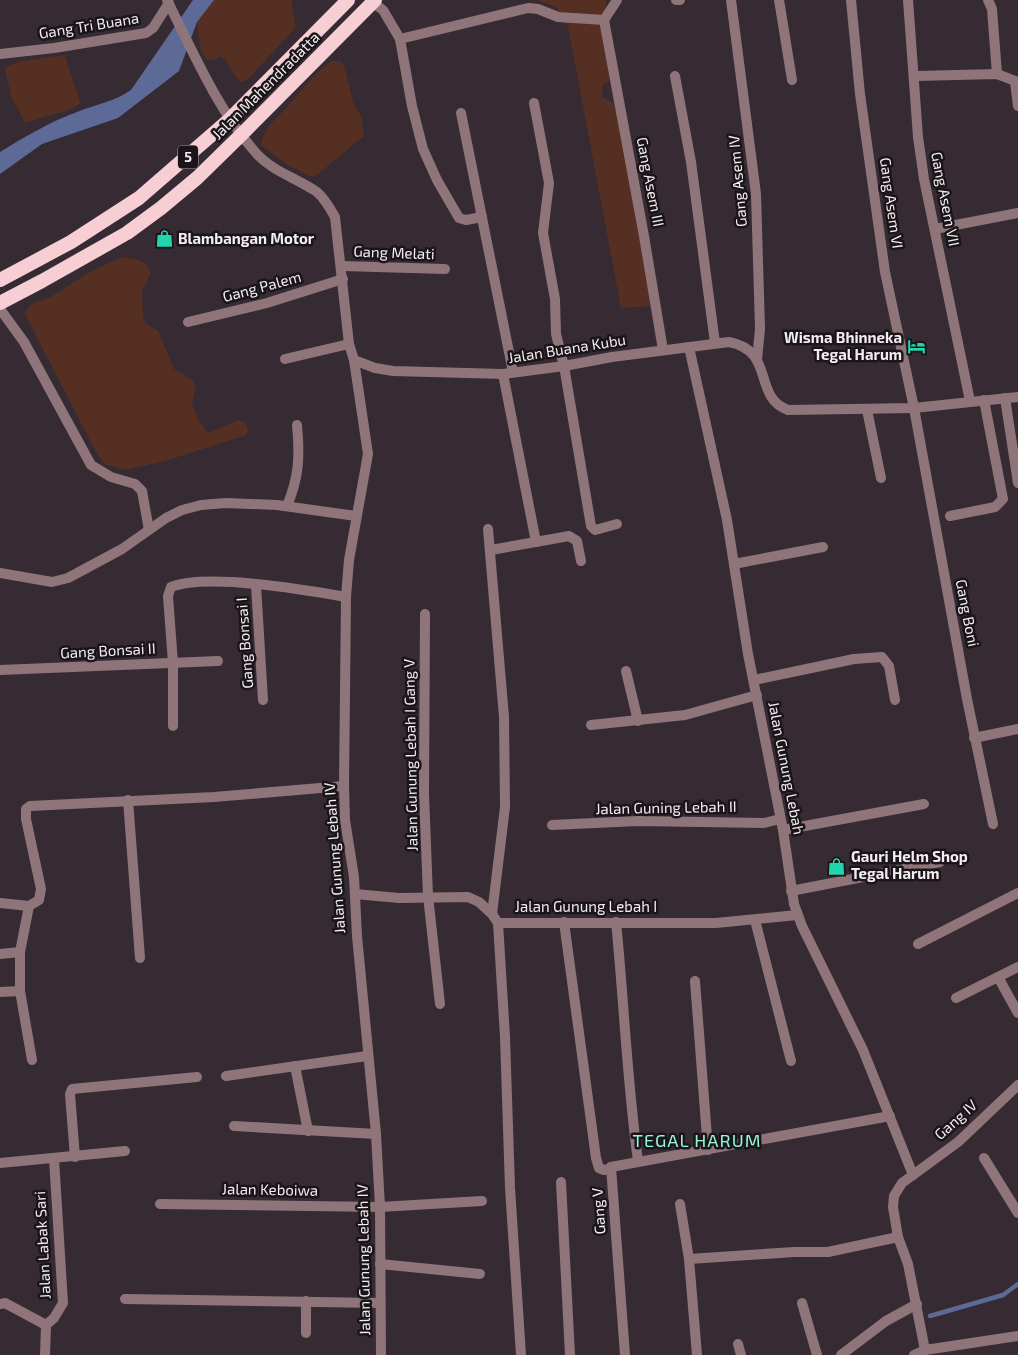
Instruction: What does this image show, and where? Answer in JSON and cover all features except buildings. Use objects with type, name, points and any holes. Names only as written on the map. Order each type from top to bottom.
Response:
[{"type":"highway","name":"Jalan Mahendradatta","points":[[0,280],[71,242],[139,198],[230,119],[348,0]]},
{"type":"highway","name":"Jalan Mahendradatta","points":[[0,303],[42,282],[127,233],[197,178],[374,2]]},
{"type":"street","points":[[400,39],[528,8],[538,8],[558,17],[604,20],[617,0]]},
{"type":"street","name":"Gang Asem IV","points":[[731,0],[756,194],[760,329],[757,360]]},
{"type":"street","points":[[779,0],[792,80]]},
{"type":"street","name":"Gang Asem VI","points":[[851,0],[860,94],[885,272],[914,408]]},
{"type":"street","name":"Gang Asem VII","points":[[908,0],[916,76],[918,137],[924,180],[970,401]]},
{"type":"street","points":[[988,0],[992,9],[997,74]]},
{"type":"street","points":[[374,2],[383,10],[400,39],[412,106],[428,162],[456,215],[461,220],[482,217]]},
{"type":"street","points":[[169,5],[230,119],[241,135],[257,154],[272,167],[317,193],[328,204],[334,217],[342,266],[344,315],[354,360]]},
{"type":"street","name":"Gang Tri Buana","points":[[0,54],[54,48],[146,33],[153,28],[169,5]]},
{"type":"street","name":"Gang Asem III","points":[[604,20],[663,350]]},
{"type":"street","points":[[916,76],[997,74],[1017,82],[1018,106]]},
{"type":"street","points":[[675,76],[690,162],[715,343]]},
{"type":"street","points":[[534,103],[549,183],[543,233],[555,299],[556,334],[564,366],[591,526],[595,530],[618,524]]},
{"type":"street","points":[[461,113],[482,217],[536,542]]},
{"type":"street","points":[[935,229],[1018,213]]},
{"type":"street","name":"Gang Melati","points":[[342,266],[445,269]]},
{"type":"street","name":"Gang Palem","points":[[188,322],[268,303],[343,279]]},
{"type":"street","points":[[0,309],[24,342],[91,465],[112,477],[129,481],[142,491],[149,530]]},
{"type":"street","name":"Jalan Buana Kubu","points":[[354,360],[375,368],[393,371],[508,373],[564,366],[612,356],[729,342],[746,346],[757,360],[771,396],[780,407],[788,410],[914,408],[970,401],[1018,398]]},
{"type":"street","points":[[285,359],[349,344]]},
{"type":"street","name":"Jalan Gunung Lebah","points":[[689,347],[727,520],[754,680],[783,830],[791,891],[798,916],[863,1050],[913,1175]]},
{"type":"street","name":"Jalan Gunung Lebah IV","points":[[354,360],[368,454],[356,516],[346,597],[344,786],[345,820],[355,894],[357,936],[376,1134],[380,1207],[379,1303],[381,1355]]},
{"type":"street","points":[[1005,398],[1018,483]]},
{"type":"street","points":[[950,516],[995,507],[1003,499],[984,400]]},
{"type":"street","name":"Gang Boni","points":[[914,408],[974,738],[993,824]]},
{"type":"street","points":[[867,410],[881,478]]},
{"type":"street","points":[[287,506],[296,484],[298,470],[298,425]]},
{"type":"street","points":[[0,573],[52,582],[82,571],[122,549],[182,510],[201,505],[226,503],[287,506],[356,516]]},
{"type":"street","points":[[488,529],[503,692],[505,807],[495,918],[505,1037],[510,1188],[522,1355]]},
{"type":"street","points":[[491,550],[562,537],[573,538],[577,541],[581,561]]},
{"type":"street","points":[[734,564],[823,547]]},
{"type":"street","points":[[173,726],[173,664],[168,596],[171,587],[182,583],[202,582],[256,585],[346,597]]},
{"type":"street","name":"Gang Bonsai I","points":[[256,585],[263,700]]},
{"type":"street","name":"Jalan Gunung Lebah I Gang V","points":[[425,614],[424,794],[428,896],[440,1004]]},
{"type":"street","points":[[754,680],[854,659],[882,657],[889,666],[895,700]]},
{"type":"street","name":"Gang Bonsai II","points":[[0,670],[218,661]]},
{"type":"street","points":[[626,671],[638,721]]},
{"type":"street","points":[[592,725],[685,715],[757,694]]},
{"type":"street","points":[[974,738],[1018,729]]},
{"type":"street","points":[[0,903],[29,906],[39,900],[41,889],[26,819],[26,810],[30,806],[214,797],[344,786]]},
{"type":"street","points":[[128,800],[140,958]]},
{"type":"street","points":[[783,830],[924,804]]},
{"type":"street","name":"Jalan Guning Lebah II","points":[[552,824],[638,821],[764,823],[780,819]]},
{"type":"street","points":[[791,891],[940,862]]},
{"type":"street","points":[[918,944],[1018,893]]},
{"type":"street","name":"Jalan Gunung Lebah I","points":[[355,894],[400,898],[428,896],[474,899],[495,918],[564,922],[716,923],[798,916]]},
{"type":"street","points":[[29,906],[20,952],[20,991],[32,1060]]},
{"type":"street","points":[[755,920],[791,1061]]},
{"type":"street","points":[[564,922],[596,1158],[599,1168],[604,1170],[610,1169]]},
{"type":"street","points":[[616,922],[626,1018],[632,1114],[638,1161]]},
{"type":"street","points":[[0,954],[20,952]]},
{"type":"street","points":[[956,998],[1018,967]]},
{"type":"street","points":[[998,977],[1018,1013]]},
{"type":"street","points":[[695,981],[708,1150]]},
{"type":"street","points":[[0,992],[20,991]]},
{"type":"street","points":[[226,1076],[368,1056]]},
{"type":"street","points":[[295,1066],[308,1131]]},
{"type":"street","points":[[75,1157],[70,1094],[72,1088],[197,1077]]},
{"type":"street","name":"Gang IV","points":[[925,1350],[908,1264],[898,1237],[893,1206],[894,1196],[902,1183],[958,1142],[1018,1085]]},
{"type":"street","name":"Gang V","points":[[625,1355],[610,1169],[613,1166],[890,1116]]},
{"type":"street","points":[[234,1126],[376,1134]]},
{"type":"street","points":[[0,1163],[125,1151]]},
{"type":"street","points":[[984,1158],[1018,1213]]},
{"type":"street","name":"Jalan Labak Sari","points":[[46,1325],[59,1311],[62,1304],[54,1159]]},
{"type":"street","points":[[561,1182],[570,1355]]},
{"type":"street","name":"Jalan Keboiwa","points":[[160,1204],[380,1207],[482,1201]]},
{"type":"street","points":[[680,1204],[689,1259],[697,1355]]},
{"type":"street","points":[[689,1259],[794,1252],[828,1252],[898,1237]]},
{"type":"street","points":[[380,1264],[480,1274]]},
{"type":"street","points":[[125,1299],[379,1303]]},
{"type":"street","points":[[306,1301],[306,1333]]},
{"type":"street","points":[[0,1304],[6,1303],[46,1325],[45,1355]]},
{"type":"street","points":[[802,1303],[817,1355]]},
{"type":"street","points":[[840,1355],[886,1321],[917,1306]]},
{"type":"street","points":[[914,1355],[925,1350],[1018,1336]]},
{"type":"street","points":[[738,1344],[741,1355]]},
{"type":"shaded area","points":[[214,0],[291,0],[296,27],[248,79],[242,82],[235,76],[223,58],[220,56],[214,60],[207,60],[200,48],[197,22]]},
{"type":"shaded area","points":[[537,0],[606,0],[609,82],[603,84],[602,97],[615,104],[652,306],[621,308],[568,26],[556,7]]},
{"type":"shaded area","points":[[65,55],[80,103],[74,108],[25,123],[11,96],[5,68],[18,62]]},
{"type":"shaded area","points":[[332,61],[340,61],[344,65],[354,105],[361,116],[364,136],[312,177],[286,164],[261,145],[265,132],[272,123],[314,76]]},
{"type":"shaded area","points":[[121,257],[139,260],[149,268],[151,273],[142,291],[143,318],[146,324],[158,331],[174,369],[192,380],[196,385],[192,404],[197,417],[208,433],[239,420],[245,423],[248,429],[246,435],[165,461],[125,470],[105,464],[96,452],[25,314],[28,307],[34,303],[51,297],[88,273]]},
{"type":"water","points":[[193,0],[214,0],[197,22],[179,71],[118,118],[42,144],[0,174],[0,152],[57,120],[111,100],[131,90]]},
{"type":"waterway","points":[[930,1316],[1003,1295],[1018,1284]]},
{"type":"place","name":"Blambangan Motor","points":[[164,239]]},
{"type":"place","name":"Wisma Bhinneka Tegal Harum","points":[[916,347]]},
{"type":"place","name":"Gauri Helm Shop Tegal Harum","points":[[837,866]]},
{"type":"district","name":"TEGAL HARUM","points":[[697,1141]]}]
